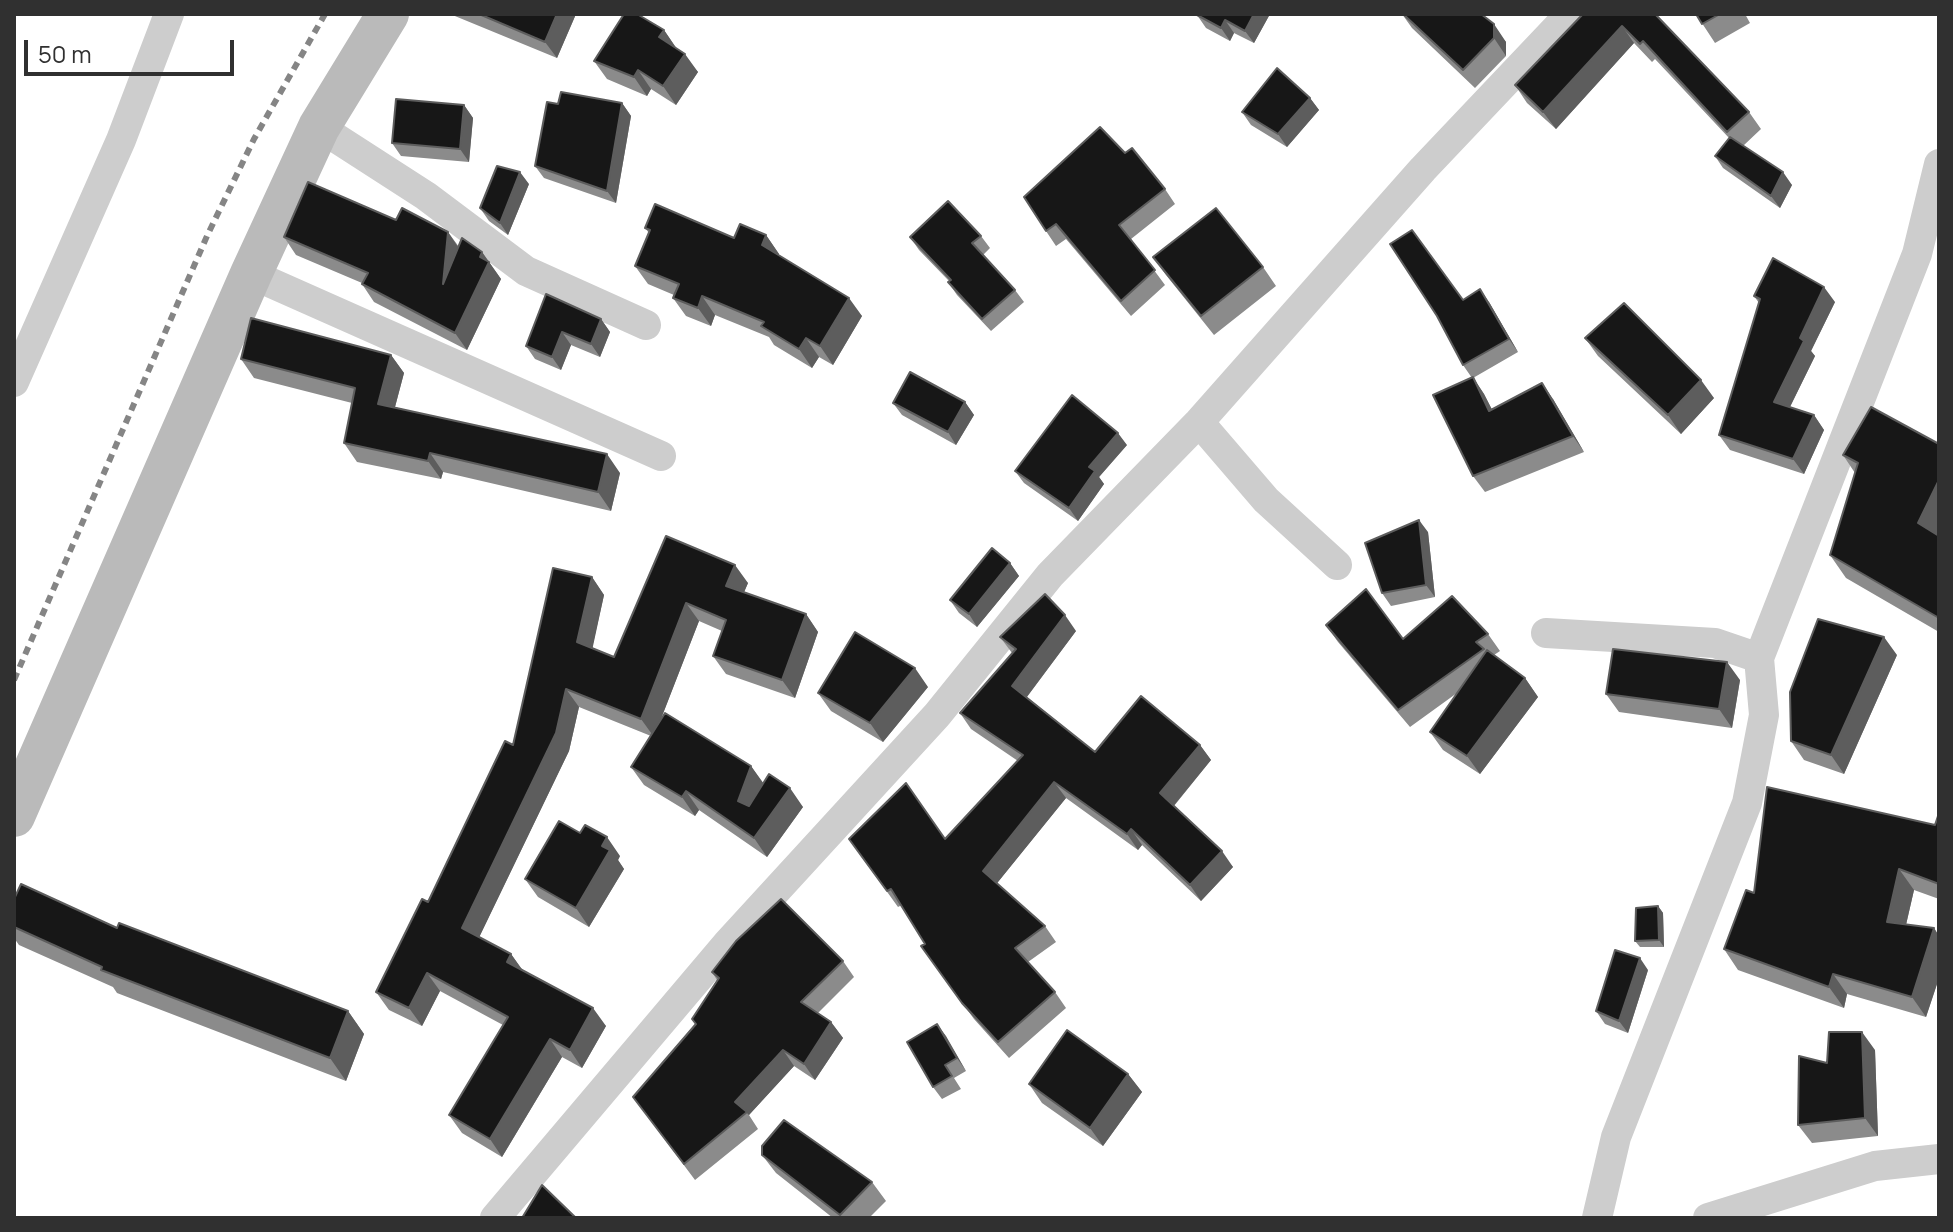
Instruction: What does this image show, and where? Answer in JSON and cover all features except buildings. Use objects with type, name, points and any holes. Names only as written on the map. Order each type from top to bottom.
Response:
[{"type":"street","points":[[14,382],[121,140],[169,14]]},
{"type":"street","points":[[14,816],[251,274],[319,127],[388,14]]},
{"type":"street","points":[[495,1218],[727,944],[937,715],[1050,575],[1199,422],[1423,169],[1570,14]]},
{"type":"street","points":[[319,127],[426,196],[526,271],[646,325]]},
{"type":"street","points":[[1597,1218],[1616,1137],[1747,803],[1764,715],[1759,658],[1917,254],[1939,164]]},
{"type":"street","points":[[251,274],[661,456]]},
{"type":"street","points":[[1199,422],[1266,500],[1337,565]]},
{"type":"street","points":[[1546,633],[1715,643],[1759,658]]},
{"type":"street","points":[[1708,1218],[1875,1166],[1939,1159]]},
{"type":"railway","points":[[14,680],[207,236],[254,139],[325,14]]}]
